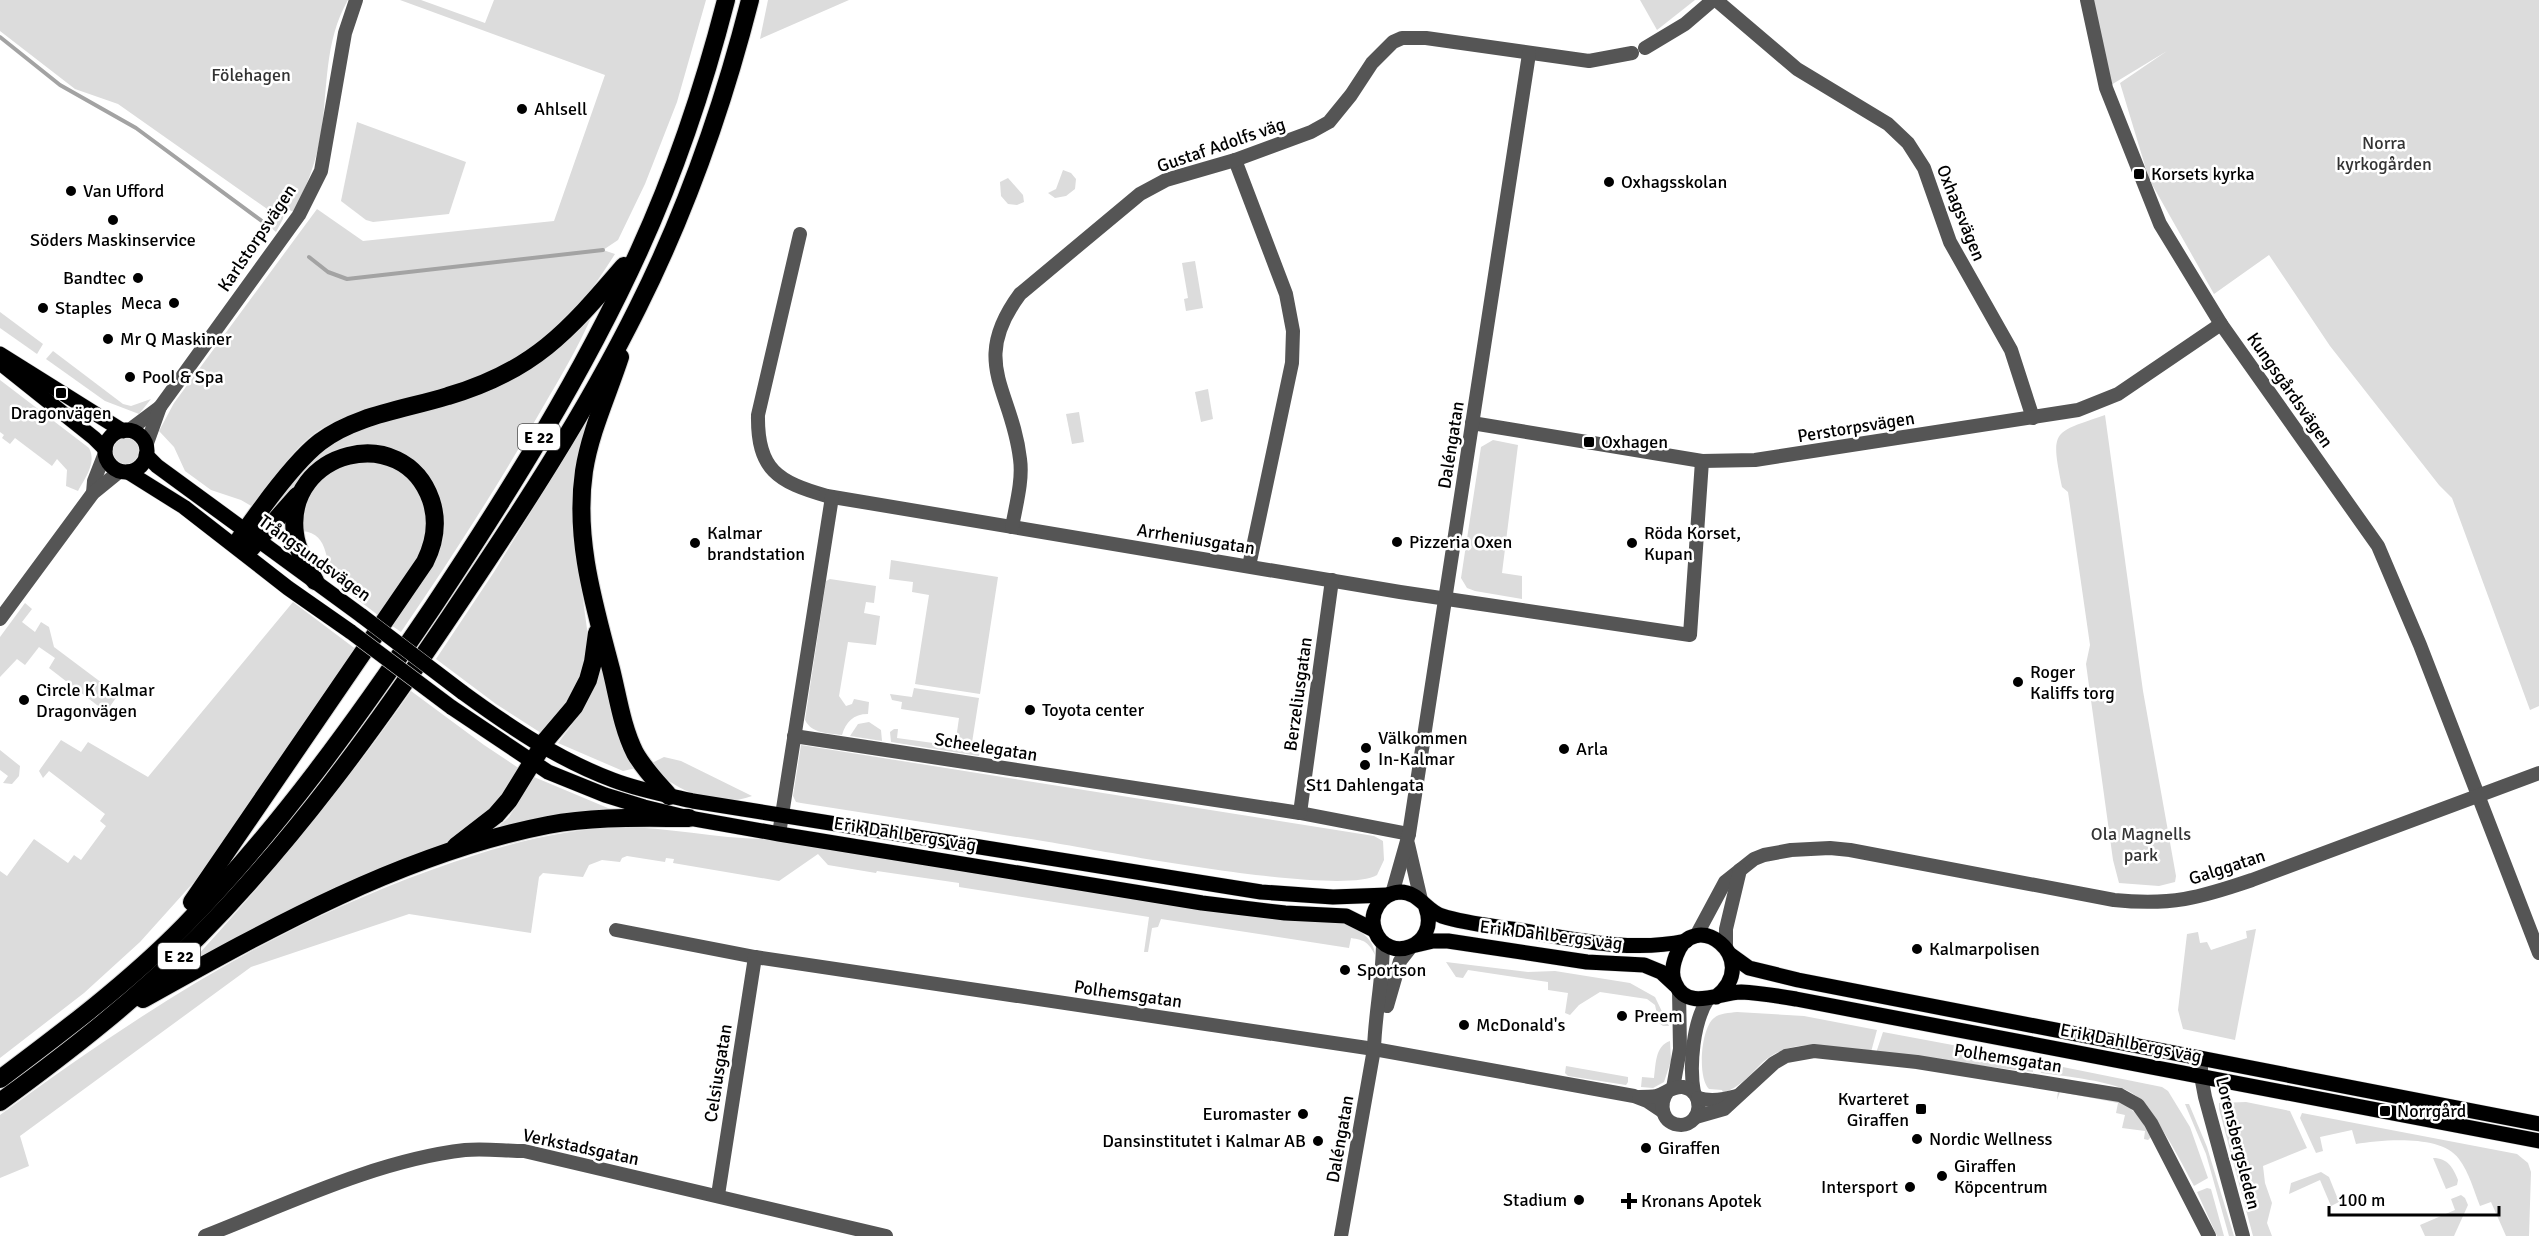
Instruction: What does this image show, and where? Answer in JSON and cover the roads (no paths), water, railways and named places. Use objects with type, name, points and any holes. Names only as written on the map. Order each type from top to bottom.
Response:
[{"type":"highway","name":"E 22","points":[[0,1079],[65,1030],[147,961],[184,926],[244,860],[324,759],[400,656],[482,533],[535,444],[587,352],[641,247],[694,113],[726,0]]},
{"type":"highway","name":"E 22","points":[[0,1102],[110,1018],[175,959],[243,890],[303,818],[417,665],[500,542],[590,396],[636,310],[698,171],[715,123],[750,0]]},
{"type":"highway","points":[[248,540],[307,454],[321,441],[339,430],[478,386],[520,366],[563,334],[641,247]]},
{"type":"highway","points":[[636,310],[589,448],[584,470],[583,548],[598,623],[629,738],[643,766],[669,796]]},
{"type":"highway","points":[[147,961],[264,801],[425,562],[433,543],[435,519],[429,494],[415,473],[396,459],[372,453],[339,458],[318,471],[298,495],[248,540]]},
{"type":"highway","points":[[298,495],[295,534],[301,554],[315,581]]},
{"type":"highway","points":[[442,855],[496,815],[509,800],[537,755],[582,694],[593,662],[598,623]]},
{"type":"highway","points":[[110,1018],[311,910],[442,855],[517,832],[573,821],[689,818]]},
{"type":"main road","points":[[0,354],[125,431],[138,435],[146,450],[142,464],[124,472],[110,465],[105,451],[94,438],[0,363]]},
{"type":"main road","points":[[105,451],[112,435],[125,431]]},
{"type":"main road","name":"Trångsundsvägen","points":[[146,450],[157,466],[248,540],[325,613]]},
{"type":"main road","name":"Trångsundsvägen","points":[[124,472],[183,507],[248,540],[315,581],[462,693]]},
{"type":"main road","name":"Trångsundsvägen","points":[[183,507],[288,588],[452,707]]},
{"type":"main road","name":"Erik Dahlbergs väg","points":[[462,693],[537,755],[549,772],[605,795],[689,818],[1202,903],[1285,913],[1340,915],[1361,922],[1399,949],[1433,941],[1587,962],[1636,963],[1652,967],[1692,999],[1712,998],[1734,992],[1796,999],[2539,1141]]},
{"type":"main road","name":"Erik Dahlbergs väg","points":[[452,707],[537,755],[614,781],[669,796],[1262,892],[1333,897],[1407,893],[1440,916],[1608,945],[1651,947],[1710,936],[1749,968],[1798,980],[2539,1124]]},
{"type":"main road","points":[[1379,936],[1374,910],[1390,895]]},
{"type":"main road","points":[[1413,946],[1428,928],[1424,904]]},
{"type":"main road","points":[[1677,988],[1673,976],[1674,963],[1678,950],[1691,939]]},
{"type":"main road","points":[[1712,998],[1727,985],[1732,969],[1728,951]]},
{"type":"street","name":"Karlstorpsvägen","points":[[146,450],[160,407],[299,215],[321,171],[345,33],[356,0]]},
{"type":"street","name":"Gustaf Adolfs väg","points":[[1012,527],[1021,460],[1014,428],[997,379],[994,352],[997,336],[1010,308],[1020,294],[1140,194],[1166,180],[1235,160],[1292,140],[1329,122],[1351,95],[1372,63],[1393,42],[1402,38],[1426,38],[1589,61],[1638,51],[1685,24],[1714,0]]},
{"type":"street","name":"Oxhagsvägen","points":[[1714,0],[1797,69],[1888,124],[1908,143],[1924,168],[1955,252],[2011,350],[2033,418]]},
{"type":"street","name":"Kungsgårdsvägen","points":[[2087,0],[2106,88],[2133,160],[2168,239],[2221,324],[2378,546],[2425,655],[2477,796],[2539,952]]},
{"type":"street","name":"Daléngatan","points":[[1390,895],[1409,838],[1528,54]]},
{"type":"street","points":[[1235,160],[1286,294],[1293,331],[1292,363],[1249,566]]},
{"type":"street","name":"Arrheniusgatan","points":[[800,234],[758,415],[758,432],[761,450],[776,476],[801,489],[832,497],[1332,580],[1690,635],[1701,460]]},
{"type":"street","name":"Perstorpsvägen","points":[[1472,423],[1701,460],[1755,460],[2078,410],[2118,394],[2221,324]]},
{"type":"street","name":"Karlstorpsvägen","points":[[125,431],[160,407]]},
{"type":"street","points":[[93,493],[94,481],[105,451]]},
{"type":"street","points":[[0,619],[93,493],[124,472]]},
{"type":"street","points":[[779,834],[832,497]]},
{"type":"street","name":"Berzeliusgatan","points":[[1300,813],[1332,580]]},
{"type":"street","name":"Scheelegatan","points":[[794,736],[1300,813],[1409,838]]},
{"type":"street","name":"Galggatan","points":[[1691,939],[1728,879],[1764,855],[1791,850],[1830,848],[2114,900],[2143,903],[2174,902],[2213,893],[2252,880],[2539,773]]},
{"type":"street","name":"Daléngatan","points":[[1409,838],[1424,904]]},
{"type":"street","points":[[1728,951],[1726,929],[1740,870]]},
{"type":"street","name":"Polhemsgatan","points":[[616,930],[755,957],[1374,1049],[1634,1096],[1657,1096],[1670,1090]]},
{"type":"street","name":"Daléngatan","points":[[1341,1236],[1381,998],[1379,936]]},
{"type":"street","name":"Daléngatan","points":[[1374,1049],[1395,974],[1400,961],[1413,946]]},
{"type":"street","name":"Celsiusgatan","points":[[718,1195],[755,957]]},
{"type":"street","points":[[1677,988],[1680,1048],[1670,1090],[1661,1103],[1666,1119],[1673,1124],[1690,1122],[1696,1117],[1699,1109],[1691,1061],[1701,1016],[1712,998]]},
{"type":"street","name":"Polhemsgatan","points":[[1696,1117],[1724,1109],[1774,1063],[1786,1056],[1814,1051],[1928,1064],[2120,1095],[2138,1105],[2151,1124],[2209,1236]]},
{"type":"street","name":"Lorensbergsleden","points":[[2201,1058],[2201,1076],[2243,1236]]},
{"type":"street","points":[[1670,1090],[1681,1087],[1707,1101],[1737,1096]]},
{"type":"street","name":"Polhemsgatan","points":[[1634,1096],[1662,1111]]},
{"type":"street","name":"Verkstadsgatan","points":[[204,1236],[377,1169],[422,1157],[467,1150],[524,1151],[886,1236]]},
{"type":"waterway","points":[[0,37],[60,85],[136,128],[270,227]]},
{"type":"waterway","points":[[309,257],[328,272],[347,279],[603,250]]},
{"type":"place","name":"Ahlsell","points":[[522,109]]},
{"type":"place","name":"Korsets kyrka","points":[[2139,174]]},
{"type":"place","name":"Oxhagsskolan","points":[[1609,182]]},
{"type":"place","name":"Van Ufford","points":[[71,191]]},
{"type":"place","name":"Söders Maskinservice","points":[[113,220]]},
{"type":"place","name":"Bandtec","points":[[138,278]]},
{"type":"place","name":"Meca","points":[[174,303]]},
{"type":"place","name":"Staples","points":[[43,308]]},
{"type":"place","name":"Mr Q Maskiner","points":[[108,339]]},
{"type":"place","name":"Pool & Spa","points":[[130,377]]},
{"type":"place","name":"Dragonvägen","points":[[61,393]]},
{"type":"place","name":"Oxhagen","points":[[1589,442]]},
{"type":"place","name":"Pizzeria Oxen","points":[[1397,542]]},
{"type":"place","name":"Kalmar brandstation","points":[[695,543]]},
{"type":"place","name":"Röda Korset, Kupan","points":[[1632,543]]},
{"type":"place","name":"Roger Kaliffs torg","points":[[2018,682]]},
{"type":"place","name":"Circle K Kalmar Dragonvägen","points":[[24,700]]},
{"type":"place","name":"Toyota center","points":[[1030,710]]},
{"type":"place","name":"Välkommen In-Kalmar","points":[[1366,748]]},
{"type":"place","name":"Arla","points":[[1564,749]]},
{"type":"place","name":"St1 Dahlengata","points":[[1365,765]]},
{"type":"place","name":"Kalmarpolisen","points":[[1917,949]]},
{"type":"place","name":"Sportson","points":[[1345,970]]},
{"type":"place","name":"Preem","points":[[1622,1016]]},
{"type":"place","name":"McDonald's","points":[[1464,1025]]},
{"type":"place","name":"Kvarteret Giraffen","points":[[1921,1109]]},
{"type":"place","name":"Norrgård","points":[[2385,1111]]},
{"type":"place","name":"Euromaster","points":[[1303,1114]]},
{"type":"place","name":"Nordic Wellness","points":[[1917,1139]]},
{"type":"place","name":"Dansinstitutet i Kalmar AB","points":[[1318,1141]]},
{"type":"place","name":"Giraffen","points":[[1646,1148]]},
{"type":"place","name":"Giraffen Köpcentrum","points":[[1942,1176]]},
{"type":"place","name":"Intersport","points":[[1910,1187]]},
{"type":"place","name":"Stadium","points":[[1579,1200]]},
{"type":"place","name":"Kronans Apotek","points":[[1629,1201]]},
{"type":"park label","name":"Fölehagen","points":[[251,75]]},
{"type":"park label","name":"Norra kyrkogården","points":[[2384,153]]},
{"type":"park label","name":"Ola Magnells park","points":[[2141,844]]}]
